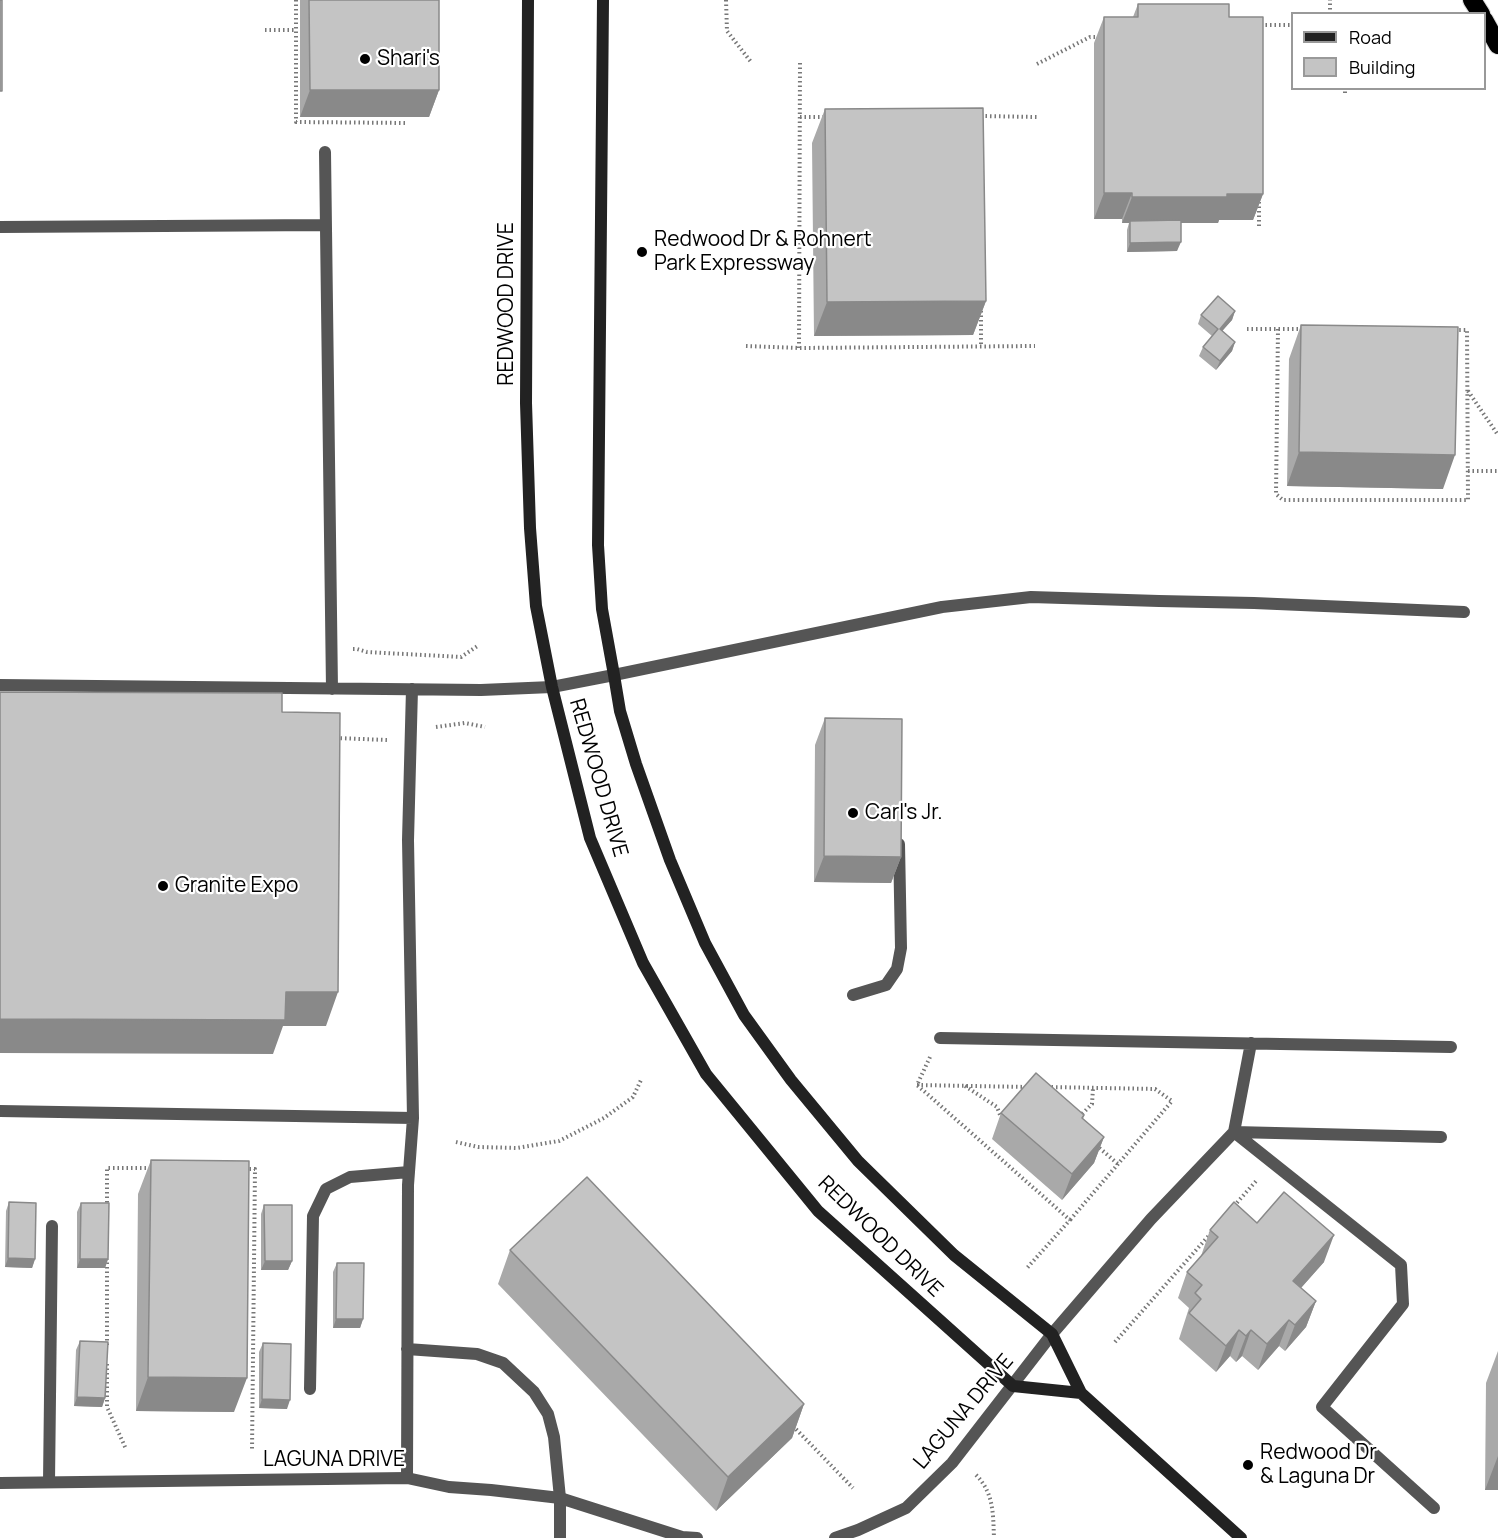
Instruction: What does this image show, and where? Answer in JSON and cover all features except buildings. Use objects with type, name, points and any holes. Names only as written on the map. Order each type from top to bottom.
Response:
[{"type":"highway","points":[[1486,22],[1498,45]]},
{"type":"main road","name":"REDWOOD DRIVE","points":[[528,0],[526,414],[530,528],[536,606],[552,687],[590,838],[642,963],[706,1074],[818,1211],[1013,1386]]},
{"type":"main road","name":"REDWOOD DRIVE","points":[[603,0],[598,388],[598,545],[602,609],[620,711],[670,860],[705,943],[744,1015],[791,1080],[858,1161],[954,1254],[1052,1334],[1081,1393],[1241,1538]]},
{"type":"main road","points":[[1013,1386],[1081,1393]]},
{"type":"street","points":[[326,152],[332,688]]},
{"type":"street","points":[[0,228],[326,225]]},
{"type":"street","points":[[0,685],[481,690],[552,687],[942,607],[1031,597],[1464,612]]},
{"type":"street","points":[[406,1478],[409,1172],[413,1118],[408,840],[412,689]]},
{"type":"street","points":[[854,995],[886,985],[897,969],[901,948],[899,831]]},
{"type":"street","points":[[940,1038],[1451,1047]]},
{"type":"street","points":[[1234,1132],[1251,1043]]},
{"type":"street","points":[[0,1111],[413,1118]]},
{"type":"street","points":[[1234,1132],[1442,1137]]},
{"type":"street","points":[[1234,1132],[1401,1265],[1403,1304],[1322,1407],[1434,1508]]},
{"type":"street","name":"LAGUNA DRIVE","points":[[835,1538],[906,1508],[952,1463],[1052,1334],[1151,1219],[1234,1132]]},
{"type":"street","points":[[310,1389],[313,1216],[326,1189],[350,1177],[409,1172]]},
{"type":"street","points":[[49,1482],[52,1226]]},
{"type":"street","points":[[407,1349],[477,1354],[503,1363],[534,1392],[548,1414],[554,1437],[560,1498],[560,1538]]},
{"type":"street","name":"LAGUNA DRIVE","points":[[0,1482],[406,1478],[449,1487],[560,1498],[682,1537],[697,1538]]},
{"type":"path","points":[[296,0],[296,122],[407,123]]},
{"type":"path","points":[[726,0],[727,31],[751,62]]},
{"type":"path","points":[[1261,36],[1261,25],[1291,25]]},
{"type":"path","points":[[265,30],[296,30]]},
{"type":"path","points":[[1037,64],[1090,37],[1107,37]]},
{"type":"path","points":[[799,348],[800,63]]},
{"type":"path","points":[[980,116],[1037,117]]},
{"type":"path","points":[[800,117],[834,117]]},
{"type":"path","points":[[1259,190],[1259,226]]},
{"type":"path","points":[[981,300],[981,347]]},
{"type":"path","points":[[1247,329],[1313,330]]},
{"type":"path","points":[[1278,329],[1276,494],[1282,500],[1468,500],[1467,330],[1443,330]]},
{"type":"path","points":[[746,346],[799,348],[1035,346]]},
{"type":"path","points":[[1467,389],[1498,435]]},
{"type":"path","points":[[1468,471],[1498,471]]},
{"type":"path","points":[[331,651],[357,649],[367,652],[461,657],[479,645]]},
{"type":"path","points":[[436,727],[465,723],[485,727]]},
{"type":"path","points":[[328,738],[387,740]]},
{"type":"path","points":[[917,1084],[940,1038]]},
{"type":"path","points":[[456,1142],[478,1147],[517,1148],[559,1141],[604,1118],[633,1097],[641,1080]]},
{"type":"path","points":[[917,1084],[1155,1089],[1172,1101],[1027,1268]]},
{"type":"path","points":[[917,1084],[1070,1220]]},
{"type":"path","points":[[964,1085],[997,1107],[1004,1124]]},
{"type":"path","points":[[1028,1087],[1036,1094]]},
{"type":"path","points":[[1072,1124],[1092,1104],[1093,1088]]},
{"type":"path","points":[[1095,1144],[1118,1164]]},
{"type":"path","points":[[1233,1207],[1273,1162]]},
{"type":"path","points":[[107,1216],[107,1168],[153,1168]]},
{"type":"path","points":[[244,1169],[255,1169],[252,1450]]},
{"type":"path","points":[[1115,1342],[1218,1225]]},
{"type":"path","points":[[107,1252],[107,1347]]},
{"type":"path","points":[[107,1359],[107,1407],[126,1449]]},
{"type":"path","points":[[786,1419],[853,1488]]},
{"type":"path","points":[[976,1475],[984,1484],[991,1500],[994,1538]]},
{"type":"place","name":"Shari's","points":[[365,59]]},
{"type":"place","name":"Redwood Dr & Rohnert Park Expressway","points":[[642,252]]},
{"type":"place","name":"Carl's Jr.","points":[[853,813]]},
{"type":"place","name":"Granite Expo","points":[[163,886]]},
{"type":"place","name":"Redwood Dr & Laguna Dr","points":[[1248,1465]]}]
